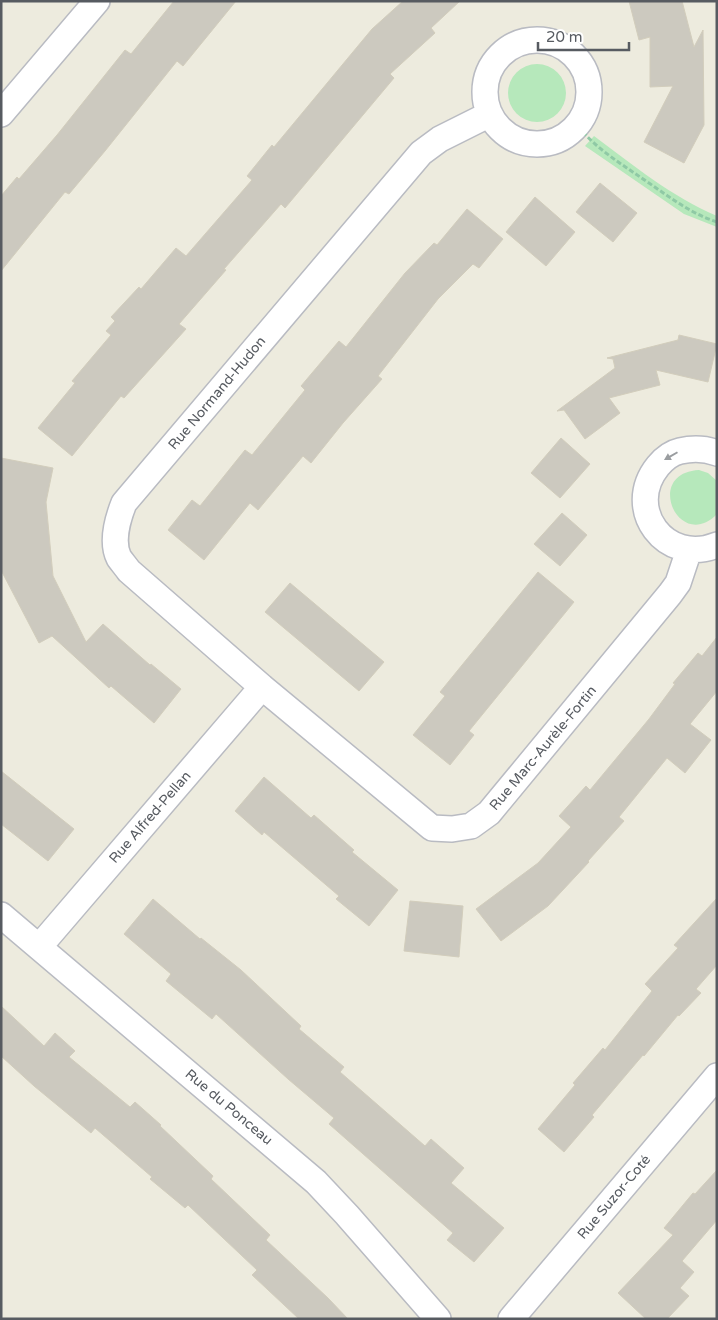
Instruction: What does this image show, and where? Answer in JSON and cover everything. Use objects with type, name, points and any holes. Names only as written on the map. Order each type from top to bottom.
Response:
[{"type":"street","points":[[1,114],[97,1]]},
{"type":"street","points":[[535,40],[552,42],[567,49],[579,60],[587,76],[590,93],[587,111],[578,126],[564,138],[548,144],[530,145],[514,139],[499,129],[490,114],[485,98],[486,80],[492,65],[504,52],[518,43],[535,40]]},
{"type":"street","name":"Rue Normand-Hudon","points":[[262,687],[124,564],[117,550],[116,530],[124,503],[421,153],[440,139],[490,114]]},
{"type":"street","points":[[717,453],[692,448],[676,452],[662,461],[651,474],[646,490],[645,507],[650,522],[660,536],[673,545],[689,550],[707,549],[717,545]]},
{"type":"street","name":"Rue Marc-Aurèle-Fortin","points":[[262,687],[432,828],[452,829],[471,826],[489,814],[670,594],[678,583],[689,550]]},
{"type":"street","name":"Rue Alfred-Pellan","points":[[39,947],[262,687]]},
{"type":"street","name":"Rue du Ponceau","points":[[1,914],[316,1182],[347,1214],[438,1319]]},
{"type":"street","name":"Rue Suzor-Coté","points":[[511,1319],[717,1076]]},
{"type":"path","points":[[578,126],[589,140],[629,170],[686,209],[717,222]]},
{"type":"green space","points":[[537,64],[548,66],[561,77],[566,93],[564,104],[553,117],[537,122],[526,120],[513,109],[508,93],[510,82],[521,69]]},
{"type":"green space","points":[[594,136],[684,200],[717,216],[717,227],[684,214],[585,146]]},
{"type":"green space","points":[[699,470],[708,473],[717,481],[717,514],[703,523],[690,524],[680,518],[673,508],[670,496],[673,484],[682,474]]},
{"type":"building","points":[[174,1],[236,1],[183,66],[177,61],[69,194],[65,192],[1,271],[1,196],[17,177],[19,179],[57,135],[125,50],[131,54]]},
{"type":"building","points":[[403,1],[460,1],[431,28],[435,33],[390,74],[394,78],[285,208],[281,204],[179,324],[186,329],[124,398],[121,396],[72,456],[38,428],[75,383],[72,381],[111,335],[106,331],[115,321],[111,317],[139,287],[141,289],[176,248],[186,256],[252,180],[247,176],[272,145],[274,147],[372,29]]},
{"type":"building","points":[[629,1],[682,1],[694,47],[703,30],[704,125],[684,163],[644,142],[673,86],[650,87],[650,37],[639,40]]},
{"type":"building","points":[[600,183],[637,213],[613,242],[576,212]]},
{"type":"building","points":[[535,197],[575,232],[546,266],[506,232]]},
{"type":"building","points":[[467,209],[503,239],[479,268],[473,264],[438,299],[378,376],[382,379],[311,463],[303,456],[258,510],[250,503],[204,560],[168,530],[192,500],[200,506],[245,450],[252,455],[305,390],[301,386],[339,341],[346,347],[405,273],[434,243],[437,245]]},
{"type":"building","points":[[679,335],[717,344],[708,382],[656,370],[660,385],[609,398],[620,413],[585,439],[564,410],[557,411],[615,368],[613,359],[607,358],[678,340]]},
{"type":"building","points":[[561,438],[590,464],[560,498],[531,473]]},
{"type":"building","points":[[1,458],[53,468],[46,502],[53,576],[86,642],[103,624],[181,689],[154,723],[111,686],[109,688],[52,636],[39,643],[1,570]]},
{"type":"building","points":[[562,513],[587,535],[560,566],[534,544]]},
{"type":"building","points":[[538,572],[574,602],[469,731],[474,735],[450,765],[413,735],[445,696],[440,692]]},
{"type":"building","points":[[290,583],[384,662],[359,691],[265,612]]},
{"type":"building","points":[[717,637],[717,691],[690,724],[711,740],[685,773],[667,758],[619,817],[624,821],[589,862],[548,906],[501,941],[476,909],[538,863],[571,827],[559,816],[586,786],[590,790],[649,719],[675,684],[673,683],[698,653],[702,656]]},
{"type":"building","points":[[1,771],[74,829],[48,861],[1,824]]},
{"type":"building","points":[[264,777],[311,818],[314,815],[354,850],[352,852],[398,890],[369,926],[336,899],[339,896],[264,832],[262,835],[235,811]]},
{"type":"building","points":[[717,898],[717,965],[696,989],[701,993],[678,1015],[643,1055],[592,1115],[594,1117],[564,1152],[538,1129],[575,1085],[573,1083],[603,1048],[605,1050],[652,991],[645,984],[678,948],[674,945]]},
{"type":"building","points":[[153,899],[200,939],[241,970],[301,1026],[299,1029],[344,1067],[340,1072],[425,1146],[431,1139],[464,1168],[451,1183],[504,1228],[474,1262],[447,1240],[453,1233],[329,1124],[334,1118],[216,1014],[212,1019],[166,981],[171,974],[124,934]]},
{"type":"building","points":[[410,901],[463,906],[459,957],[404,951]]},
{"type":"building","points":[[1,1006],[44,1046],[55,1033],[75,1051],[69,1057],[130,1107],[135,1102],[161,1125],[213,1176],[211,1179],[270,1235],[266,1240],[348,1319],[299,1319],[252,1275],[257,1270],[188,1205],[185,1208],[150,1179],[152,1177],[95,1128],[91,1133],[34,1086],[1,1056]]},
{"type":"building","points":[[717,1170],[717,1220],[682,1261],[694,1272],[680,1288],[689,1296],[667,1319],[646,1319],[618,1293],[673,1235],[664,1228],[693,1193],[695,1194]]}]
